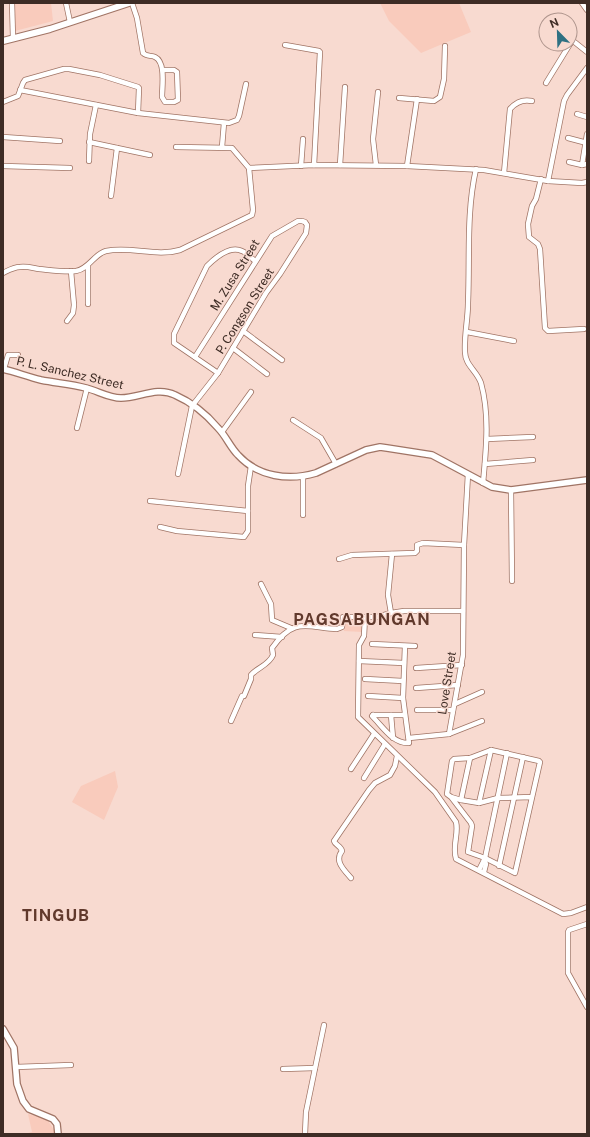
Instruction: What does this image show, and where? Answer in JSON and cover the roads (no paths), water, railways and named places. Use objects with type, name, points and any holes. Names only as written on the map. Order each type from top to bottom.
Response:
[{"type":"main road","points":[[3,40],[70,22],[129,3]]},
{"type":"street","points":[[12,3],[13,38]]},
{"type":"street","points":[[66,3],[70,22]]},
{"type":"street","points":[[132,3],[137,18],[143,53],[145,55],[154,56],[158,59],[163,70],[163,100],[165,102],[176,101],[178,100],[177,72],[174,70],[163,70]]},
{"type":"street","points":[[582,3],[587,10]]},
{"type":"street","points":[[285,45],[320,52],[314,165]]},
{"type":"street","points":[[578,45],[587,52]]},
{"type":"street","points":[[399,98],[434,101],[440,97],[444,79],[445,46]]},
{"type":"street","points":[[546,83],[565,52]]},
{"type":"street","points":[[548,181],[564,101],[587,68]]},
{"type":"street","points":[[3,102],[18,96],[25,80],[64,69],[69,69],[100,75],[138,87],[138,113]]},
{"type":"street","points":[[20,90],[138,113],[229,123],[237,120],[246,84]]},
{"type":"street","points":[[340,165],[345,87]]},
{"type":"street","points":[[376,165],[373,140],[378,92]]},
{"type":"street","points":[[407,166],[417,99]]},
{"type":"street","points":[[504,173],[510,109],[523,100],[532,101]]},
{"type":"street","points":[[89,161],[89,142],[96,105]]},
{"type":"street","points":[[577,114],[587,116]]},
{"type":"street","points":[[222,147],[224,123]]},
{"type":"street","points":[[582,165],[587,134]]},
{"type":"street","points":[[3,137],[60,142]]},
{"type":"street","points":[[568,138],[586,142]]},
{"type":"street","points":[[301,166],[303,139]]},
{"type":"street","points":[[89,142],[150,155]]},
{"type":"street","points":[[3,273],[21,266],[70,271],[80,270],[88,266],[99,254],[105,251],[115,250],[151,253],[173,252],[252,215],[253,210],[249,168],[232,148],[176,147]]},
{"type":"street","points":[[111,196],[117,148]]},
{"type":"street","points":[[569,162],[582,165],[587,164]]},
{"type":"street","points":[[249,168],[314,165],[407,166],[476,170],[504,173],[548,181],[587,182]]},
{"type":"street","points":[[3,166],[70,168]]},
{"type":"street","points":[[476,170],[471,197],[469,225],[468,304],[465,352],[466,360],[470,368],[481,383],[487,439],[483,483]]},
{"type":"street","points":[[541,179],[536,199],[529,214],[528,229],[529,237],[538,244],[540,249],[545,328],[548,331],[584,329]]},
{"type":"street","name":"M. Zusa Street","points":[[195,357],[272,236],[298,222],[305,222]]},
{"type":"street","name":"P. Congson Street","points":[[192,406],[218,373],[234,348],[243,330],[306,233],[307,226],[305,222]]},
{"type":"street","points":[[218,373],[174,343],[174,334],[207,266],[220,254],[242,250],[255,262]]},
{"type":"street","points":[[88,266],[88,304]]},
{"type":"street","points":[[67,321],[74,313],[70,271]]},
{"type":"street","points":[[243,330],[282,360]]},
{"type":"street","points":[[466,332],[514,341]]},
{"type":"street","points":[[234,348],[267,374]]},
{"type":"street","points":[[3,369],[8,355],[18,355]]},
{"type":"street","name":"P. L. Sanchez Street","points":[[3,369],[40,379],[87,388],[122,398],[164,391],[176,395],[204,414],[222,432],[237,454],[251,466],[271,475],[289,477],[316,473],[366,450],[380,447],[432,455],[492,487],[511,490],[587,480]]},
{"type":"street","points":[[77,428],[87,388]]},
{"type":"street","points":[[222,432],[251,392]]},
{"type":"street","points":[[178,474],[192,406]]},
{"type":"street","points":[[293,420],[320,437],[336,464]]},
{"type":"street","points":[[487,439],[533,437]]},
{"type":"street","points":[[485,464],[533,460]]},
{"type":"street","points":[[160,527],[177,531],[244,537],[248,531],[248,486],[251,466]]},
{"type":"street","name":"Love Street","points":[[449,734],[462,665],[464,545],[468,474]]},
{"type":"street","points":[[303,476],[303,515]]},
{"type":"street","points":[[511,490],[512,581]]},
{"type":"street","points":[[150,501],[248,511]]},
{"type":"street","points":[[339,558],[352,555],[416,553],[417,546],[422,543],[464,545]]},
{"type":"street","points":[[391,613],[388,595],[392,554]]},
{"type":"street","points":[[261,584],[271,604],[272,620],[291,628]]},
{"type":"street","points":[[231,721],[241,697],[244,696],[251,679],[251,674],[269,662],[273,655],[272,648],[291,628],[301,626],[337,629],[342,627],[343,617],[377,617],[404,611],[463,611]]},
{"type":"street","points":[[365,617],[364,636],[359,645],[358,718],[435,792],[456,822],[457,827],[454,850],[456,859],[562,914],[571,913],[587,907]]},
{"type":"street","points":[[256,635],[282,637]]},
{"type":"street","points":[[372,644],[415,646]]},
{"type":"street","points":[[405,646],[403,681],[405,715],[410,743],[400,742],[393,738],[372,716],[405,715]]},
{"type":"street","points":[[359,661],[404,663]]},
{"type":"street","points":[[416,668],[462,665]]},
{"type":"street","points":[[365,679],[403,681]]},
{"type":"street","points":[[416,688],[458,685]]},
{"type":"street","points":[[455,704],[482,692]]},
{"type":"street","points":[[368,696],[404,698]]},
{"type":"street","points":[[418,710],[453,710]]},
{"type":"street","points":[[391,715],[393,738]]},
{"type":"street","points":[[409,738],[449,734],[482,721]]},
{"type":"street","points":[[351,769],[374,734]]},
{"type":"street","points":[[364,778],[385,744]]},
{"type":"street","points":[[479,803],[491,750]]},
{"type":"street","points":[[491,750],[507,753],[538,760],[540,762],[515,873],[468,852],[472,826],[471,823],[449,795],[452,761],[454,759],[470,758],[491,750]]},
{"type":"street","points":[[481,871],[486,864],[484,859],[507,753]]},
{"type":"street","points":[[351,878],[338,858],[342,849],[334,841],[375,783],[390,775],[395,766],[397,756]]},
{"type":"street","points":[[499,866],[523,757]]},
{"type":"street","points":[[461,800],[470,758]]},
{"type":"street","points":[[449,795],[461,800],[479,803],[498,798],[532,797]]},
{"type":"street","points":[[587,924],[568,932],[568,970],[587,1007]]},
{"type":"street","points":[[306,1134],[306,1112],[324,1025]]},
{"type":"street","points":[[3,1029],[14,1048],[17,1084],[22,1101],[28,1109],[53,1119],[57,1124],[58,1134]]},
{"type":"street","points":[[16,1067],[71,1065]]},
{"type":"street","points":[[283,1069],[315,1068]]},
{"type":"district","name":"PAGSABUNGAN","points":[[362,619]]},
{"type":"district","name":"TINGUB","points":[[56,915]]}]
